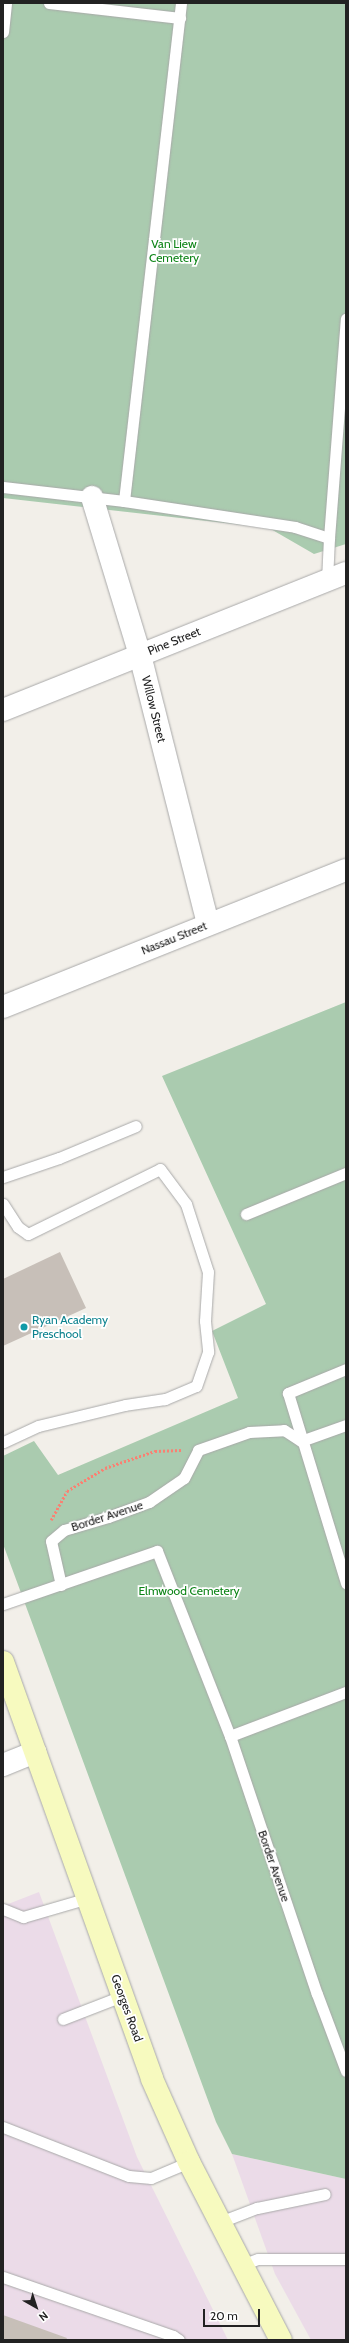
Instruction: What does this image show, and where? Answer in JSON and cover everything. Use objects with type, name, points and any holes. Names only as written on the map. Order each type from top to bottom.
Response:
[{"type":"street","name":"Willow Street","points":[[92,497],[140,655],[208,924]]},
{"type":"street","name":"Pine Street","points":[[3,710],[337,577]]},
{"type":"street","name":"Nassau Street","points":[[3,1007],[346,870]]},
{"type":"street","name":"Georges Road","points":[[3,1662],[152,2079],[189,2162],[281,2340]]},
{"type":"street","points":[[3,1765],[36,1752]]},
{"type":"lane","points":[[3,32],[6,3]]},
{"type":"lane","points":[[49,3],[180,18]]},
{"type":"lane","points":[[124,501],[182,3]]},
{"type":"lane","points":[[337,577],[329,538],[346,319]]},
{"type":"lane","points":[[3,487],[124,501],[295,527],[329,538]]},
{"type":"lane","points":[[3,1177],[59,1158],[136,1126]]},
{"type":"lane","points":[[3,1204],[18,1227],[28,1234],[160,1169],[186,1204],[208,1272],[205,1321],[208,1352],[196,1386],[165,1399],[125,1404],[38,1426],[3,1442]]},
{"type":"lane","points":[[246,1214],[346,1173]]},
{"type":"lane","points":[[346,1369],[288,1392],[301,1441],[346,1583]]},
{"type":"lane","points":[[301,1441],[346,1425]]},
{"type":"lane","points":[[198,1450],[249,1432],[284,1430],[301,1441]]},
{"type":"lane","name":"Border Avenue","points":[[51,1541],[64,1530],[108,1518],[149,1502],[184,1478],[198,1450]]},
{"type":"lane","points":[[3,1604],[61,1585],[51,1541]]},
{"type":"lane","name":"Border Avenue","points":[[61,1585],[157,1551],[202,1661],[230,1736],[317,1994],[346,2071]]},
{"type":"lane","points":[[230,1736],[346,1692]]},
{"type":"lane","points":[[3,1909],[23,1917],[88,1898]]},
{"type":"lane","points":[[63,2019],[122,1996]]},
{"type":"lane","points":[[3,2127],[129,2176],[151,2178],[189,2162]]},
{"type":"lane","points":[[223,2227],[257,2208],[325,2194]]},
{"type":"lane","points":[[242,2265],[258,2259],[346,2259]]},
{"type":"lane","points":[[3,2277],[173,2336],[179,2340]]},
{"type":"path","points":[[51,1541],[52,1518],[67,1490],[105,1468],[155,1451],[198,1450]]},
{"type":"shaded area","points":[[39,1892],[137,2157],[228,2340],[3,2340],[3,1906]]},
{"type":"shaded area","points":[[232,2154],[346,2179],[346,2340],[311,2340],[275,2274]]},
{"type":"green space","name":"Van Liew Cemetery","points":[[3,3],[346,3],[346,544],[314,554],[269,528],[3,498]]},
{"type":"green space","name":"Elmwood Cemetery","points":[[346,1002],[346,2179],[232,2154],[216,2122],[3,1544],[3,1456],[34,1441],[58,1475],[238,1398],[212,1331],[266,1304],[162,1076]]},
{"type":"building","name":"Ryan Academy Preschool","points":[[60,1252],[86,1308],[3,1346],[3,1279]]},
{"type":"building","points":[[3,2315],[67,2338],[66,2340],[3,2340]]},
{"type":"place","name":"Ryan Academy Preschool","points":[[24,1327]]}]
